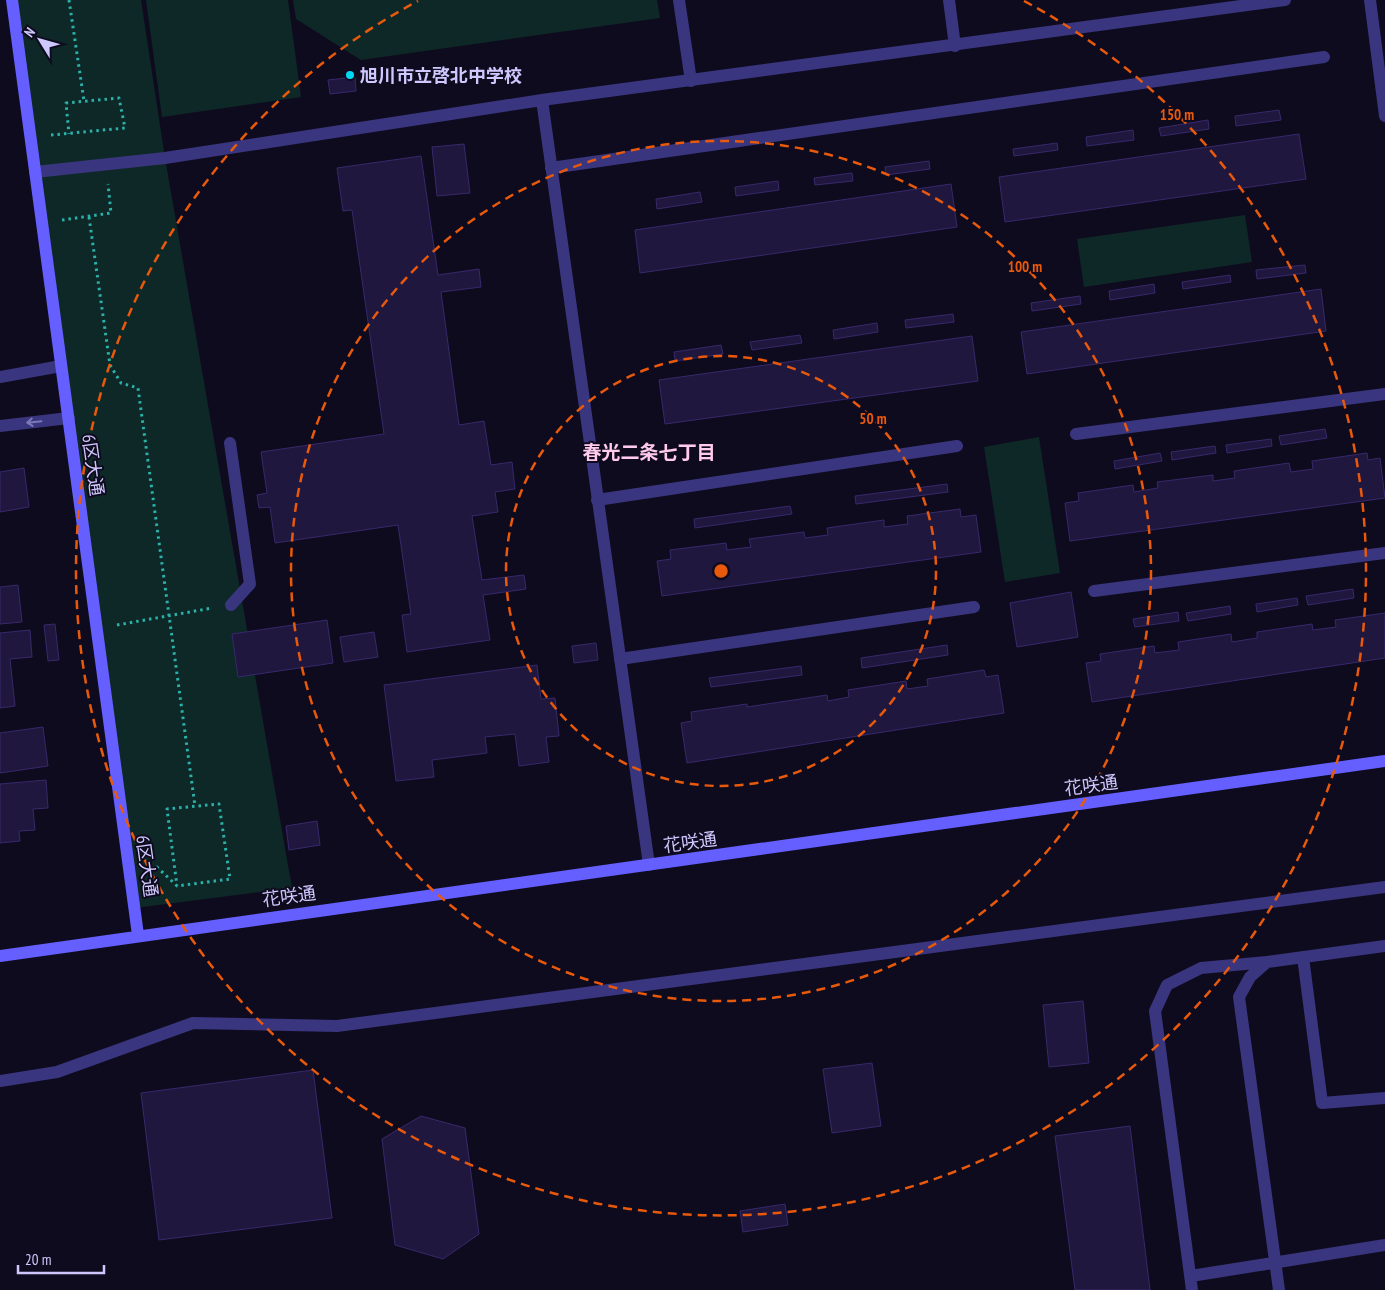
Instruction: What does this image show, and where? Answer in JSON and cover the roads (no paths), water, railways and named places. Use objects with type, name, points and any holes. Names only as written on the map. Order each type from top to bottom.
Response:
[{"type":"street","name":"6区大通","points":[[12,0],[138,935]]},
{"type":"street","points":[[679,0],[691,81]]},
{"type":"street","points":[[949,0],[955,46]]},
{"type":"street","points":[[36,172],[175,156],[542,100],[1286,0]]},
{"type":"street","points":[[1370,0],[1385,116]]},
{"type":"street","points":[[551,168],[1324,57]]},
{"type":"street","points":[[542,100],[649,865]]},
{"type":"street","points":[[0,376],[62,366]]},
{"type":"street","points":[[1076,434],[1385,394]]},
{"type":"street","points":[[0,426],[68,418]]},
{"type":"street","points":[[230,444],[250,584],[231,605]]},
{"type":"street","points":[[597,500],[957,446]]},
{"type":"street","points":[[1094,591],[1385,553]]},
{"type":"street","points":[[620,659],[974,607]]},
{"type":"street","name":"花咲通","points":[[0,956],[138,935],[1385,761]]},
{"type":"street","points":[[0,1081],[57,1072],[193,1023],[337,1026],[1385,887]]},
{"type":"street","points":[[1192,1290],[1155,1011],[1168,985],[1201,968],[1303,958],[1385,946]]},
{"type":"street","points":[[1303,958],[1322,1103],[1385,1098]]},
{"type":"street","points":[[1267,962],[1250,977],[1239,997],[1280,1290]]},
{"type":"street","points":[[1191,1276],[1275,1261],[1385,1245]]},
{"type":"place","name":"旭川市立啓北中学校","points":[[350,75]]},
{"type":"district","name":"春光二条七丁目","points":[[649,452]]}]
